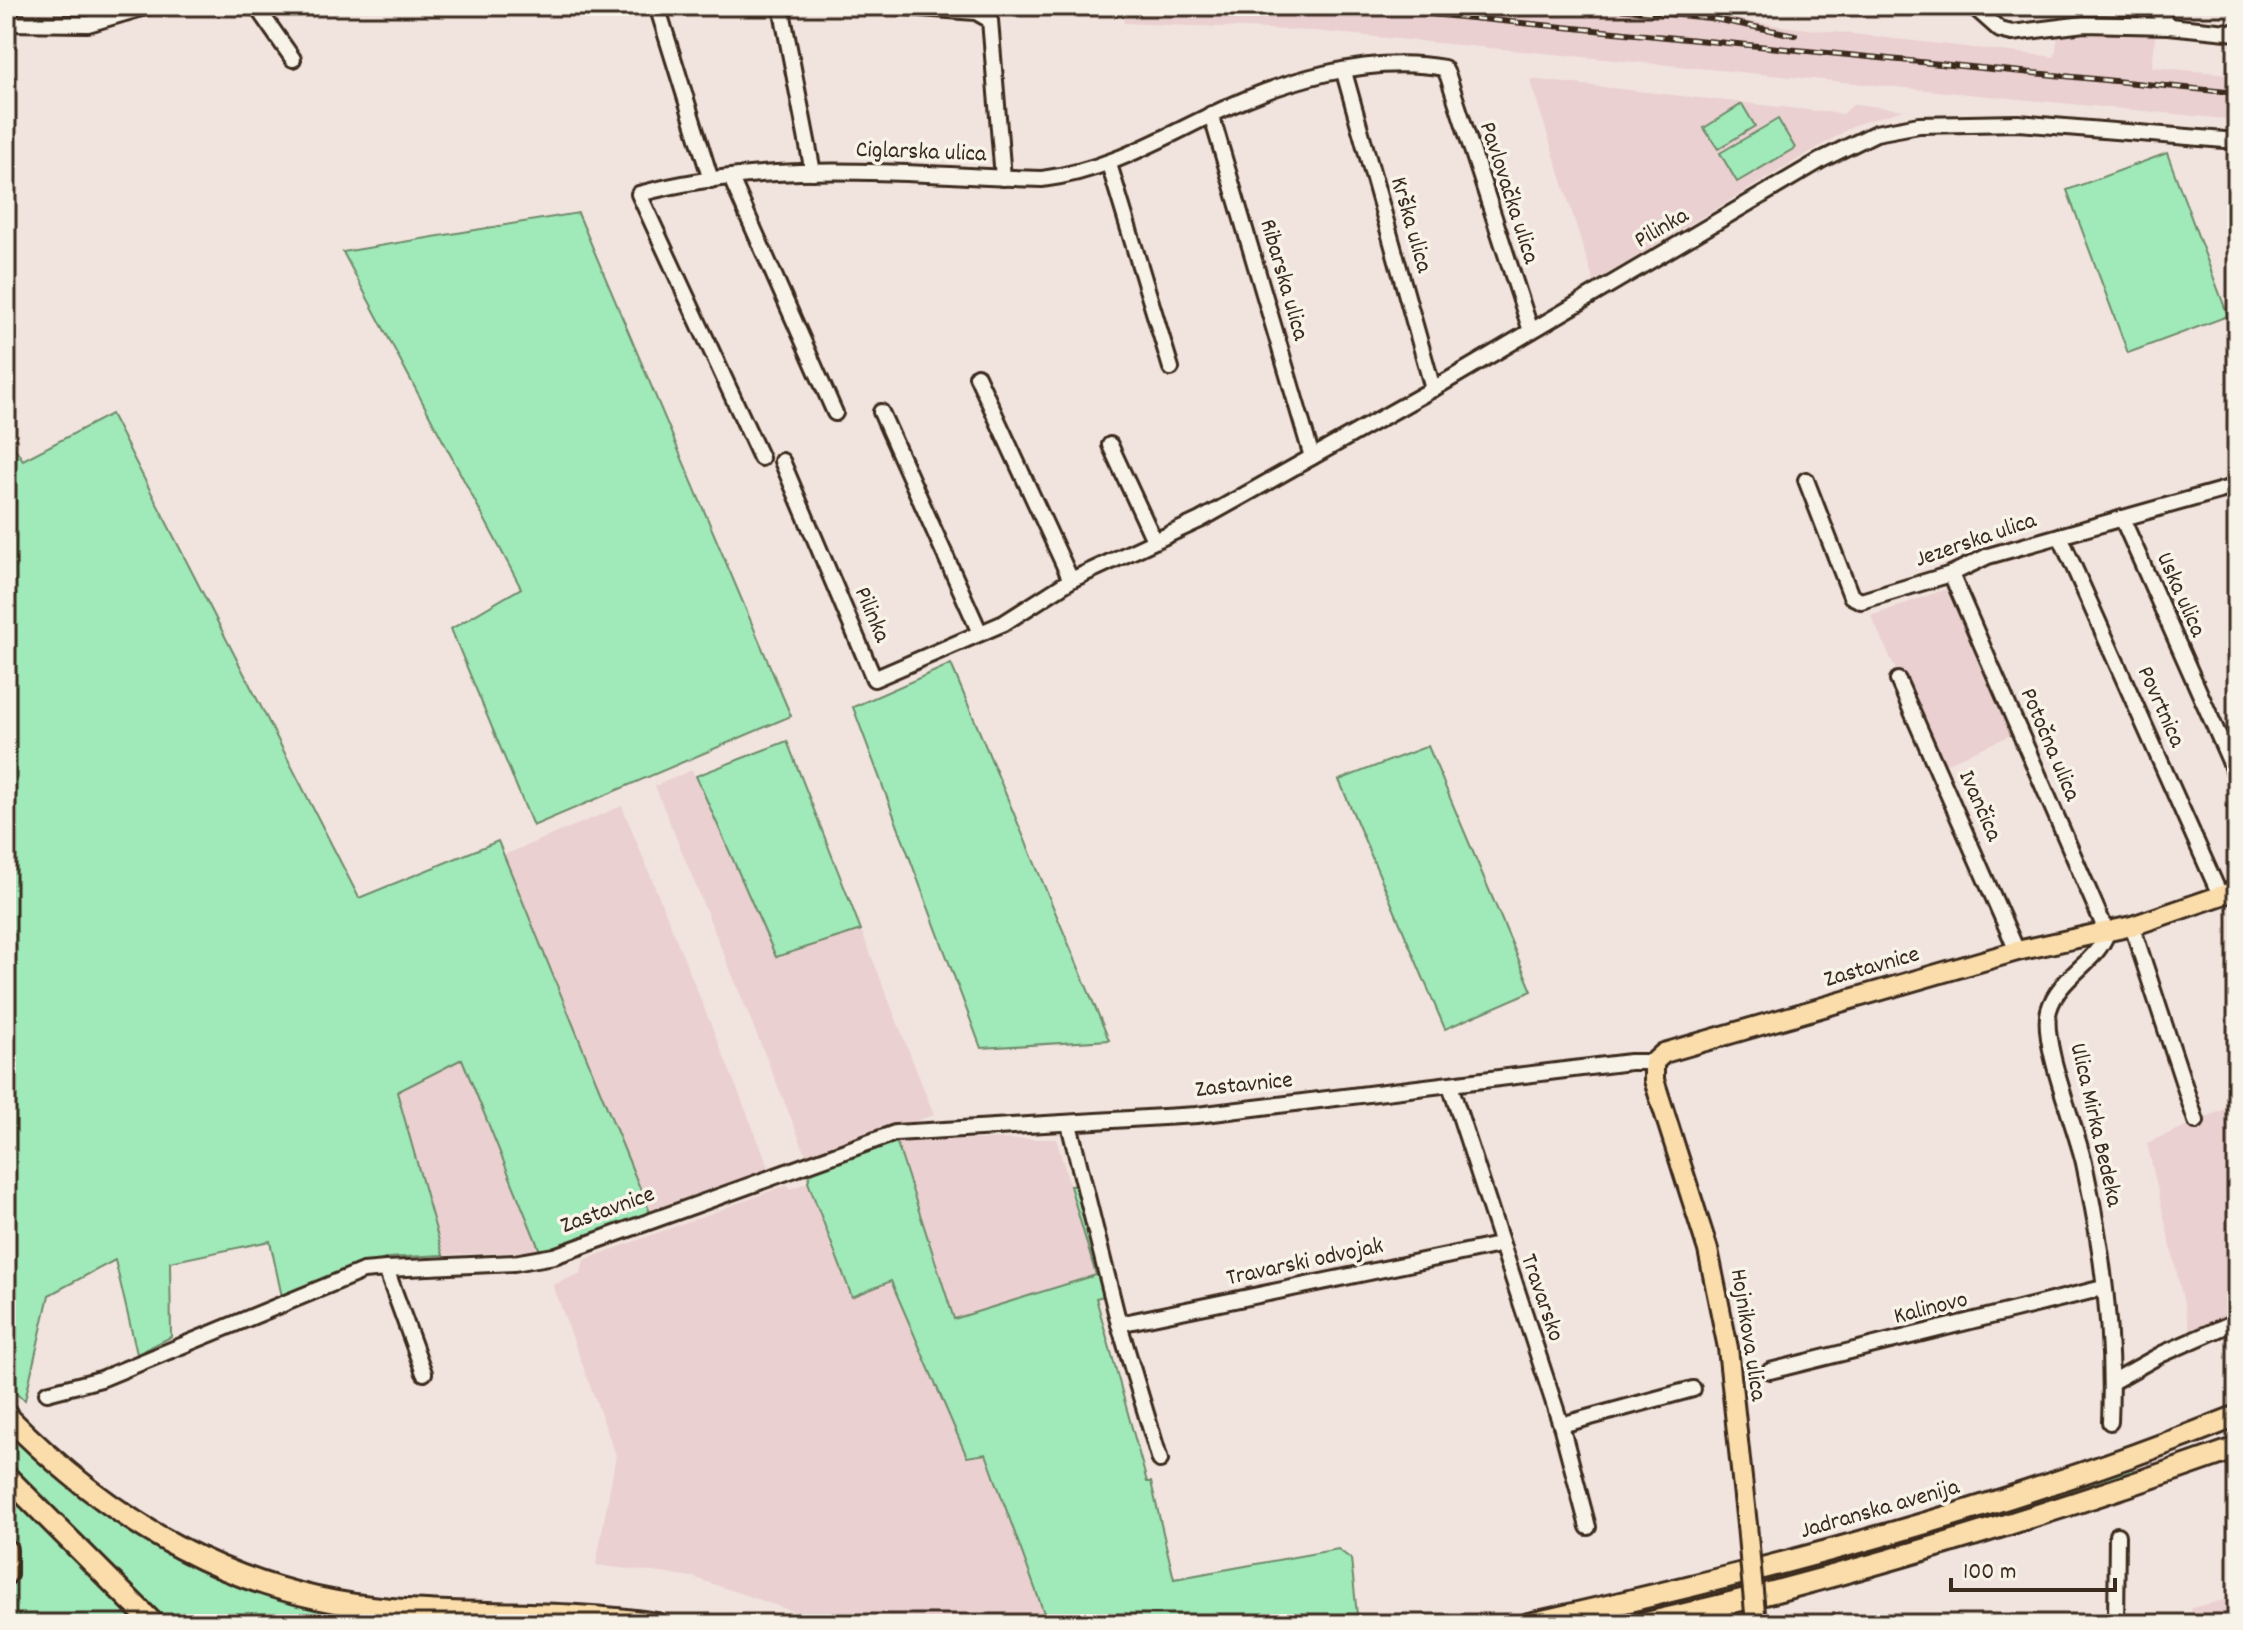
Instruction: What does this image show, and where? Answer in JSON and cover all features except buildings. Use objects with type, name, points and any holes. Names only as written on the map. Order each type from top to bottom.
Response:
[{"type":"highway","points":[[6,1415],[53,1463],[97,1499],[161,1540],[265,1584],[344,1603],[388,1608],[582,1613],[657,1624]]},
{"type":"highway","name":"Jadranska avenija","points":[[1529,1624],[1814,1557],[2070,1478],[2172,1442],[2235,1415]]},
{"type":"highway","name":"Jadranska avenija","points":[[1642,1624],[1800,1585],[1974,1535],[2237,1448]]},
{"type":"highway","points":[[6,1476],[154,1624]]},
{"type":"highway","points":[[6,1550],[6,1574]]},
{"type":"highway","points":[[511,1624],[608,1619]]},
{"type":"main road","points":[[2107,933],[2228,892]]},
{"type":"main road","name":"Zastavnice","points":[[1654,1062],[1664,1053],[2017,951],[2107,933]]},
{"type":"main road","name":"Hojnikova ulica","points":[[1654,1062],[1654,1080],[1708,1250],[1719,1306],[1732,1380],[1756,1624]]},
{"type":"street","points":[[6,23],[88,24],[149,6]]},
{"type":"street","points":[[256,6],[293,59]]},
{"type":"street","points":[[657,6],[711,180]]},
{"type":"street","points":[[781,6],[813,172]]},
{"type":"street","points":[[893,6],[976,12],[990,20],[1003,178]]},
{"type":"street","points":[[1973,6],[2000,30],[2028,32],[2084,24],[2169,26],[2237,33]]},
{"type":"street","points":[[2154,6],[2169,26]]},
{"type":"street","name":"Ciglarska ulica","points":[[761,458],[639,194],[711,180],[813,172],[1003,178],[1074,175],[1109,164],[1277,86],[1389,65],[1444,68]]},
{"type":"street","name":"Pavlovačka ulica","points":[[1444,68],[1531,331]]},
{"type":"street","name":"Krška ulica","points":[[1344,72],[1433,389]]},
{"type":"street","name":"Ribarska ulica","points":[[1211,114],[1312,457]]},
{"type":"street","name":"Pilinka","points":[[782,461],[874,679],[1024,612],[1071,580],[1200,520],[1433,389],[1823,159],[1876,133],[1919,125],[2018,123],[2237,141]]},
{"type":"street","points":[[1109,164],[1171,368]]},
{"type":"street","points":[[731,178],[835,413]]},
{"type":"street","points":[[977,376],[1071,580]]},
{"type":"street","points":[[881,412],[980,633]]},
{"type":"street","points":[[1110,445],[1154,540]]},
{"type":"street","name":"Jezerska ulica","points":[[1806,480],[1851,596],[1861,601],[1951,574],[1988,556],[2237,486]]},
{"type":"street","name":"Uska ulica","points":[[2122,518],[2237,777]]},
{"type":"street","name":"Povrtnica","points":[[2060,536],[2228,892]]},
{"type":"street","name":"Potočna ulica","points":[[1951,574],[2107,933]]},
{"type":"street","name":"Ivančica","points":[[1898,680],[2017,951]]},
{"type":"street","points":[[2132,926],[2196,1121]]},
{"type":"street","name":"Ulica Mirka Bedeka","points":[[2107,933],[2103,943],[2066,980],[2048,1012],[2050,1040],[2084,1163],[2103,1288],[2112,1382],[2110,1422]]},
{"type":"street","name":"Zastavnice","points":[[47,1393],[101,1379],[363,1271],[514,1263],[554,1256],[895,1133],[1197,1115],[1630,1062],[1654,1062]]},
{"type":"street","name":"Travarsko","points":[[1450,1085],[1499,1245],[1561,1425],[1588,1527]]},
{"type":"street","points":[[1069,1124],[1119,1324],[1160,1460]]},
{"type":"street","name":"Travarski odvojak","points":[[1119,1324],[1499,1245]]},
{"type":"street","points":[[386,1269],[424,1373]]},
{"type":"street","name":"Kalinovo","points":[[1770,1371],[2103,1288]]},
{"type":"street","points":[[2112,1382],[2162,1354],[2237,1321]]},
{"type":"street","points":[[1561,1425],[1693,1389]]},
{"type":"street","points":[[2116,1624],[2117,1535]]},
{"type":"shaded area","points":[[1124,6],[1655,6],[1773,25],[2055,57],[2059,28],[2156,29],[2152,67],[2237,75],[2237,120],[1315,31],[1124,23]]},
{"type":"shaded area","points":[[1530,79],[1843,114],[1854,104],[1904,110],[1857,124],[1594,282]]},
{"type":"shaded area","points":[[1946,589],[2011,735],[1941,766],[1871,616]]},
{"type":"shaded area","points":[[692,770],[776,957],[861,930],[934,1115],[807,1157],[655,786]]},
{"type":"shaded area","points":[[622,806],[770,1170],[651,1215],[504,855]]},
{"type":"shaded area","points":[[463,1059],[540,1251],[443,1255],[397,1092]]},
{"type":"shaded area","points":[[2237,1104],[2237,1314],[2191,1334],[2147,1143]]},
{"type":"shaded area","points":[[1056,1139],[1096,1275],[954,1319],[896,1140]]},
{"type":"shaded area","points":[[808,1182],[852,1297],[891,1281],[967,1457],[986,1453],[1048,1624],[830,1624],[693,1577],[596,1565],[616,1455],[553,1285],[581,1273],[584,1260],[787,1185],[790,1189]]},
{"type":"shaded area","points":[[2237,1597],[2237,1624],[2196,1624],[2191,1608]]},
{"type":"green space","points":[[1742,104],[1755,126],[1718,149],[1704,128]]},
{"type":"green space","points":[[1778,119],[1795,148],[1737,182],[1720,153]]},
{"type":"green space","points":[[2167,153],[2228,316],[2128,353],[2067,190]]},
{"type":"green space","points":[[578,213],[791,716],[533,826],[451,629],[521,588],[343,252]]},
{"type":"green space","points":[[111,414],[359,898],[498,841],[651,1215],[540,1251],[462,1059],[397,1092],[443,1255],[388,1258],[282,1297],[270,1241],[170,1262],[171,1337],[137,1354],[115,1260],[49,1295],[25,1400],[6,1387],[6,435],[23,460]]},
{"type":"green space","points":[[951,664],[1109,1040],[981,1048],[853,707]]},
{"type":"green space","points":[[787,741],[861,930],[776,957],[696,776]]},
{"type":"green space","points":[[1428,746],[1532,991],[1445,1029],[1339,780]]},
{"type":"green space","points":[[896,1140],[954,1319],[1096,1275],[1070,1186],[1080,1185],[1108,1295],[1096,1298],[1147,1482],[1151,1482],[1174,1579],[1338,1549],[1351,1559],[1357,1615],[1307,1624],[1048,1624],[986,1454],[967,1457],[891,1281],[852,1297],[808,1182],[811,1170]]},
{"type":"green space","points":[[6,1424],[172,1553],[449,1621],[164,1624],[6,1466]]},
{"type":"green space","points":[[2133,1468],[2135,1474],[1868,1556],[1597,1624],[1571,1624],[1842,1558]]},
{"type":"green space","points":[[6,1485],[145,1624],[6,1624],[11,1552],[6,1528]]},
{"type":"railway","points":[[1349,6],[2237,93]]},
{"type":"railway","points":[[1588,6],[1710,18],[1795,35]]}]
